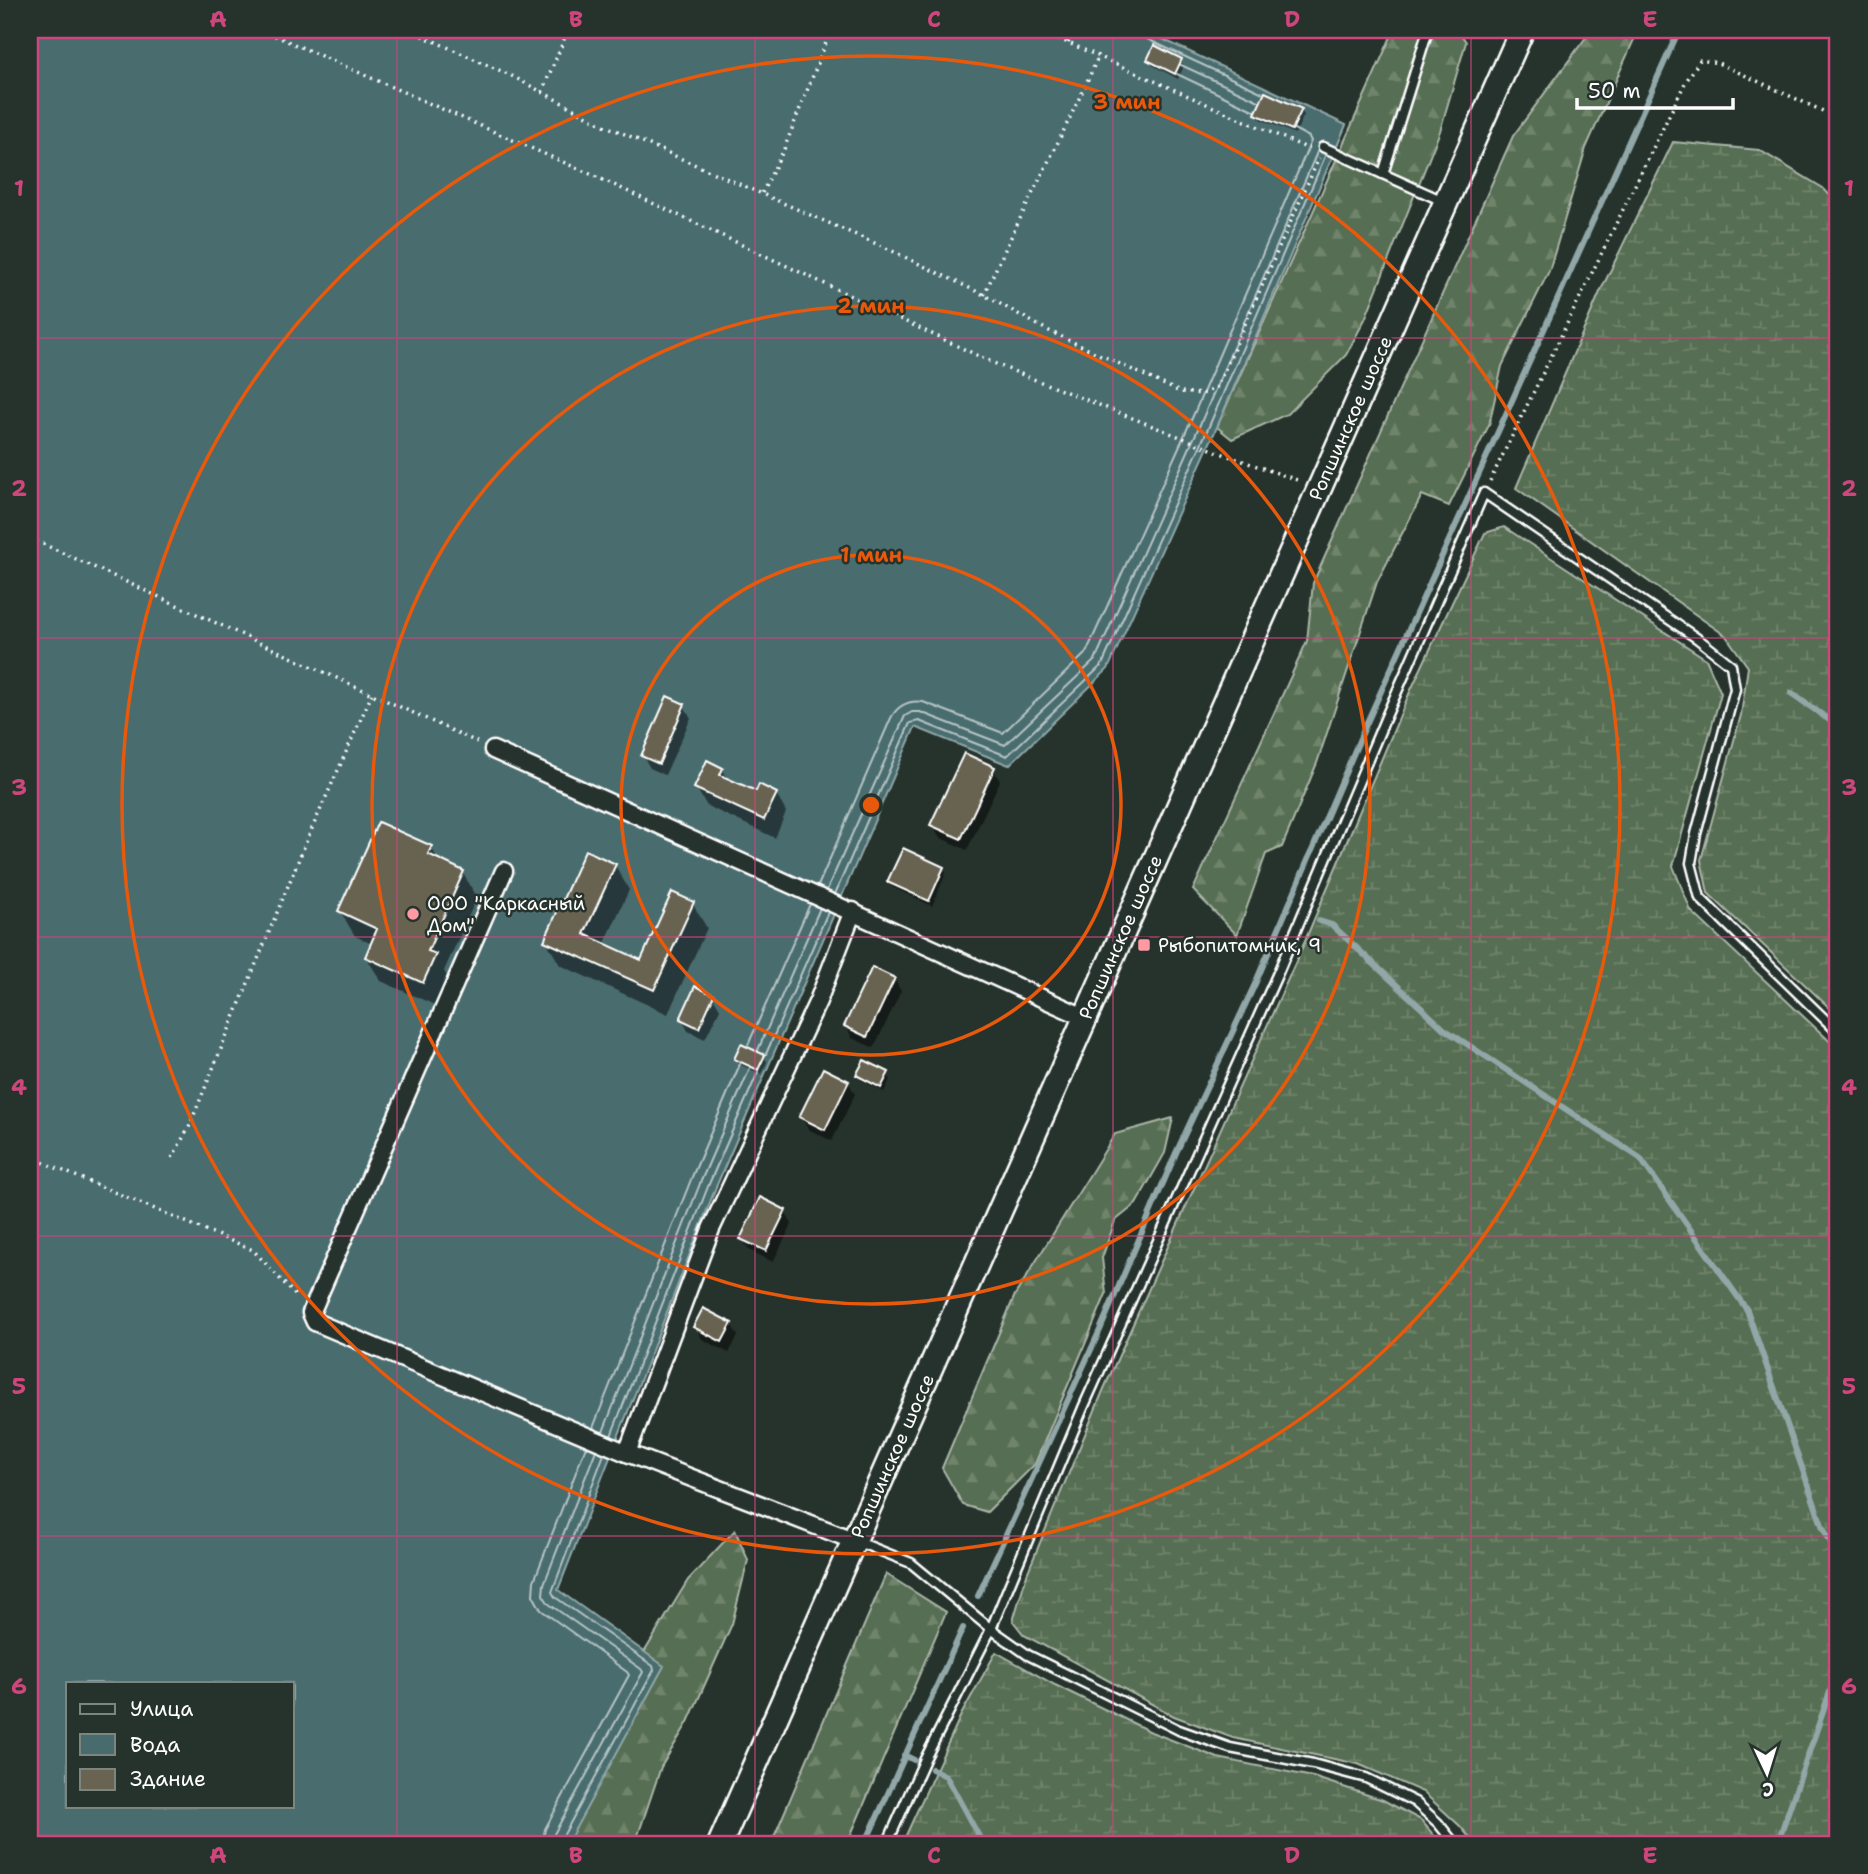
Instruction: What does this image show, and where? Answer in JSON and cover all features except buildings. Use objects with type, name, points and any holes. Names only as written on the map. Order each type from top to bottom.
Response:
[{"type":"main road","name":"Ропшинское шоссе","points":[[720,1844],[1522,30]]},
{"type":"street","points":[[494,750],[1084,1017]]},
{"type":"street","points":[[504,871],[311,1312],[315,1322],[627,1453],[855,1541]]},
{"type":"street","points":[[627,1453],[711,1229],[818,1001],[853,911]]},
{"type":"lane","points":[[1383,174],[1428,30]]},
{"type":"lane","points":[[1323,147],[1445,202]]},
{"type":"lane","points":[[887,1844],[925,1759],[991,1629],[1083,1408],[1277,975],[1484,493],[1698,639],[1731,665],[1735,689],[1696,834],[1691,863],[1700,898],[1838,1032]]},
{"type":"lane","points":[[855,1541],[911,1563],[991,1629],[1028,1655],[1179,1730],[1230,1748],[1313,1764],[1366,1778],[1415,1802],[1438,1823],[1455,1844]]},
{"type":"path","points":[[262,30],[597,177],[998,365],[1231,457],[1319,488]]},
{"type":"path","points":[[409,30],[542,92],[604,125],[762,193],[984,295],[1047,330],[1180,392],[1202,394],[1217,387],[1323,147],[1304,147],[1039,30]]},
{"type":"path","points":[[542,92],[568,30]]},
{"type":"path","points":[[762,193],[784,149],[831,30]]},
{"type":"path","points":[[1069,43],[1075,30]]},
{"type":"path","points":[[984,295],[1099,56]]},
{"type":"path","points":[[1484,493],[1685,83],[1700,60],[1718,63],[1838,118]]},
{"type":"path","points":[[30,538],[494,750]]},
{"type":"path","points":[[172,1158],[189,1127],[306,842],[372,694]]},
{"type":"path","points":[[30,1157],[253,1250],[311,1312]]},
{"type":"green space","points":[[1394,30],[1458,30],[1466,42],[1440,131],[1365,319],[1346,355],[1287,414],[1232,439],[1217,427]]},
{"type":"green space","points":[[1596,30],[1635,30],[1636,35],[1586,148],[1549,271],[1502,366],[1489,425],[1449,506],[1422,495],[1377,582],[1317,763],[1282,847],[1266,854],[1237,935],[1193,890],[1307,641],[1313,583],[1513,136],[1587,36]]},
{"type":"green space","points":[[1673,142],[1759,150],[1823,188],[1838,204],[1838,1016],[1708,893],[1701,860],[1741,715],[1748,667],[1726,636],[1516,488],[1600,292]]},
{"type":"green space","points":[[1504,527],[1706,659],[1721,693],[1673,866],[1691,911],[1838,1049],[1838,1844],[1475,1844],[1460,1826],[1423,1792],[1358,1764],[1233,1738],[1174,1716],[1024,1635],[1013,1621],[1027,1574],[1103,1391],[1302,948],[1409,694],[1485,533]]},
{"type":"green space","points":[[1173,1118],[1165,1153],[1136,1204],[1115,1221],[1102,1258],[1106,1294],[1035,1464],[987,1512],[963,1505],[942,1468],[1015,1295],[1115,1134]]},
{"type":"green space","points":[[735,1530],[748,1560],[732,1624],[688,1722],[661,1767],[635,1844],[552,1844],[628,1679],[688,1580]]},
{"type":"green space","points":[[886,1574],[946,1612],[847,1844],[771,1844]]},
{"type":"green space","points":[[996,1652],[1055,1685],[1151,1732],[1218,1758],[1313,1777],[1383,1800],[1421,1820],[1441,1844],[902,1844],[961,1715]]},
{"type":"water","points":[[30,30],[1143,30],[1346,125],[1217,427],[1108,669],[1009,765],[915,727],[716,1187],[558,1590],[664,1666],[567,1844],[30,1844]]},
{"type":"waterway","points":[[978,1596],[1100,1330],[1176,1153],[1255,984],[1364,729],[1679,30]]},
{"type":"waterway","points":[[1791,693],[1838,726]]},
{"type":"waterway","points":[[1838,755],[1838,817]]},
{"type":"waterway","points":[[1319,921],[1332,925],[1444,1029],[1640,1158],[1747,1310],[1823,1528],[1838,1555]]},
{"type":"waterway","points":[[865,1844],[963,1628]]},
{"type":"waterway","points":[[1777,1844],[1832,1686],[1838,1682]]},
{"type":"waterway","points":[[904,1755],[914,1760]]},
{"type":"waterway","points":[[932,1769],[946,1776],[983,1844]]},
{"type":"place","name":"ООО \"Каркасный Дом\"","points":[[413,914]]},
{"type":"place","name":"Рыбопитомник, 9","points":[[1144,945]]}]
